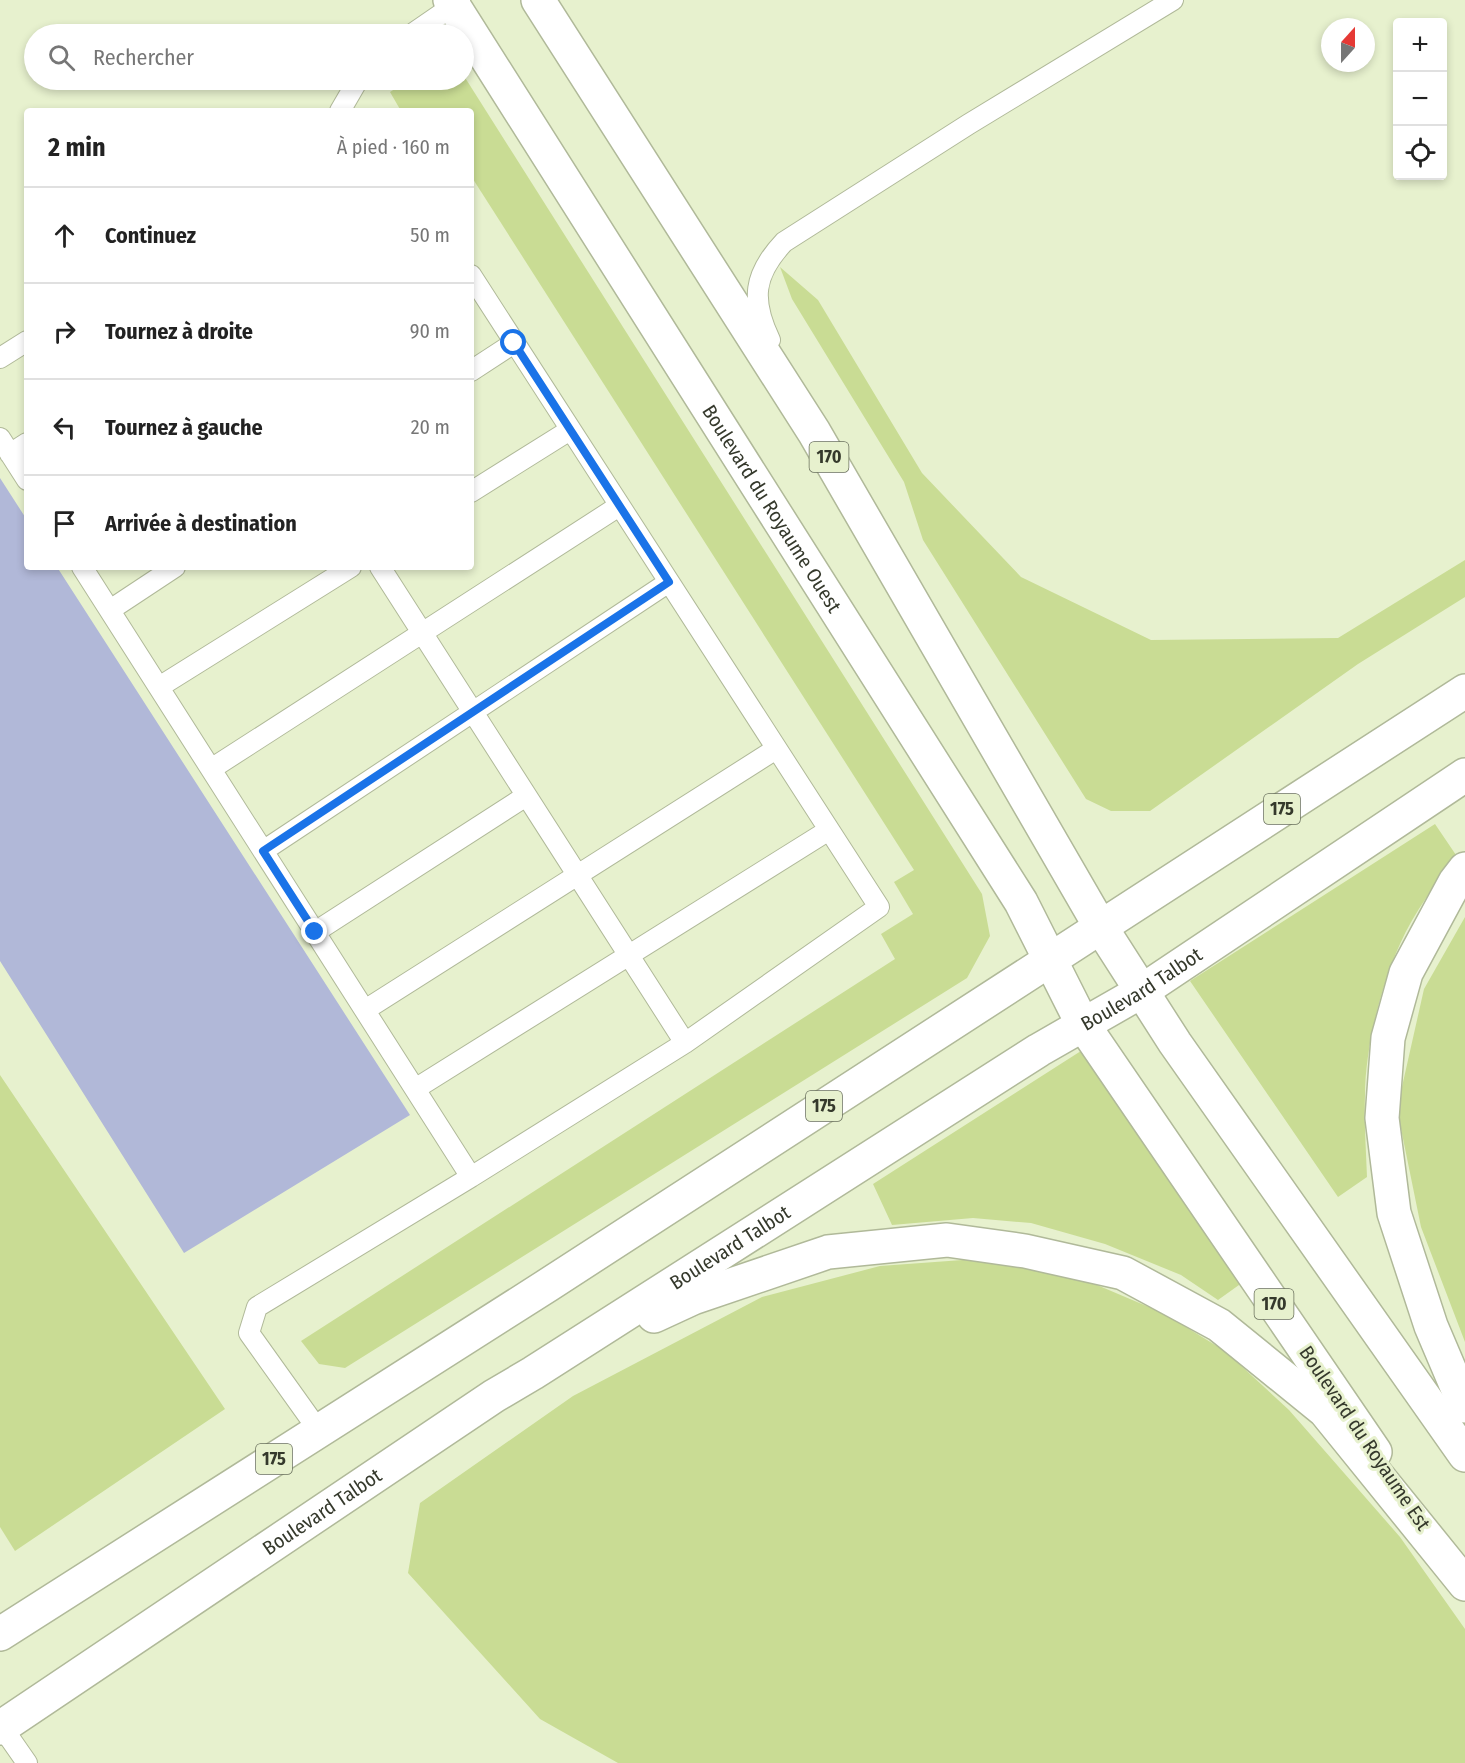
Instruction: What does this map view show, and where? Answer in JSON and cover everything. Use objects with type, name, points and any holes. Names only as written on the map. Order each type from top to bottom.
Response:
[{"type":"main road","name":"170","points":[[538,0],[814,432],[1100,926],[1142,992],[1175,1043],[1465,1455]]},
{"type":"main road","name":"Boulevard du Royaume Ouest","points":[[455,2],[469,24]]},
{"type":"main road","name":"Boulevard du Royaume Ouest","points":[[474,32],[1021,902],[1082,1023]]},
{"type":"main road","name":"175","points":[[0,1634],[538,1292],[1465,691]]},
{"type":"main road","name":"Boulevard Talbot","points":[[1,1726],[494,1396],[1082,1023],[1142,992],[1465,775]]},
{"type":"main road","points":[[1465,869],[1455,882],[1406,973],[1388,1038],[1382,1118],[1394,1213],[1431,1326],[1465,1406]]},
{"type":"main road","name":"Boulevard du Royaume Est","points":[[1082,1023],[1465,1584]]},
{"type":"main road","points":[[533,1373],[693,1298],[828,1252],[947,1240],[1025,1251],[1123,1273],[1219,1325],[1326,1412],[1465,1584]]},
{"type":"lane","points":[[814,432],[761,322],[757,305],[759,280],[769,258],[784,242],[969,124],[1173,0]]},
{"type":"lane","points":[[425,24],[455,2]]},
{"type":"lane","points":[[342,108],[352,90]]},
{"type":"lane","points":[[319,1431],[249,1333],[257,1307],[471,1177],[684,1043],[879,907],[474,280]]},
{"type":"lane","points":[[0,358],[24,343]]},
{"type":"lane","points":[[474,369],[514,343]]},
{"type":"lane","points":[[474,490],[570,430]]},
{"type":"lane","points":[[24,443],[5,446],[24,475]]},
{"type":"lane","points":[[211,769],[620,506]]},
{"type":"lane","points":[[84,570],[471,1177]]},
{"type":"lane","points":[[110,610],[170,570]]},
{"type":"lane","points":[[159,687],[346,570]]},
{"type":"lane","points":[[382,570],[684,1043]]},
{"type":"lane","points":[[263,851],[669,582]]},
{"type":"lane","points":[[365,1010],[776,749]]},
{"type":"lane","points":[[315,932],[526,796]]},
{"type":"lane","points":[[415,1089],[829,830]]},
{"type":"lane","points":[[1,1726],[27,1763]]},
{"type":"green space","points":[[393,90],[473,90],[982,894],[990,936],[967,978],[345,1368],[319,1364],[301,1341],[895,959],[881,934],[913,914],[894,882],[914,870],[474,181],[474,108],[399,108],[390,92]]},
{"type":"green space","points":[[780,267],[818,300],[922,473],[1021,577],[1151,640],[1338,638],[1465,560],[1465,597],[1358,664],[1150,811],[1111,811],[1086,799],[923,540],[904,482],[792,299]]},
{"type":"green space","points":[[1435,824],[1456,855],[1412,921],[1393,960],[1375,1018],[1368,1058],[1365,1115],[1367,1177],[1338,1197],[1190,981]]},
{"type":"green space","points":[[1465,917],[1465,1342],[1421,1227],[1397,1109],[1424,989]]},
{"type":"green space","points":[[1095,1042],[1246,1280],[1218,1300],[1181,1275],[1105,1244],[1031,1223],[973,1218],[892,1225],[873,1184]]},
{"type":"green space","points":[[0,1075],[225,1409],[15,1551],[0,1527]]},
{"type":"green space","points":[[976,1259],[1064,1271],[1163,1313],[1225,1351],[1289,1410],[1400,1537],[1465,1629],[1465,1763],[618,1763],[540,1719],[408,1573],[420,1503],[573,1396],[762,1297],[880,1266]]},
{"type":"building","points":[[0,478],[24,515],[24,570],[59,570],[410,1115],[184,1253],[0,961]]},
{"type":"route","points":[[315,932],[263,851],[669,582],[514,343]]}]
